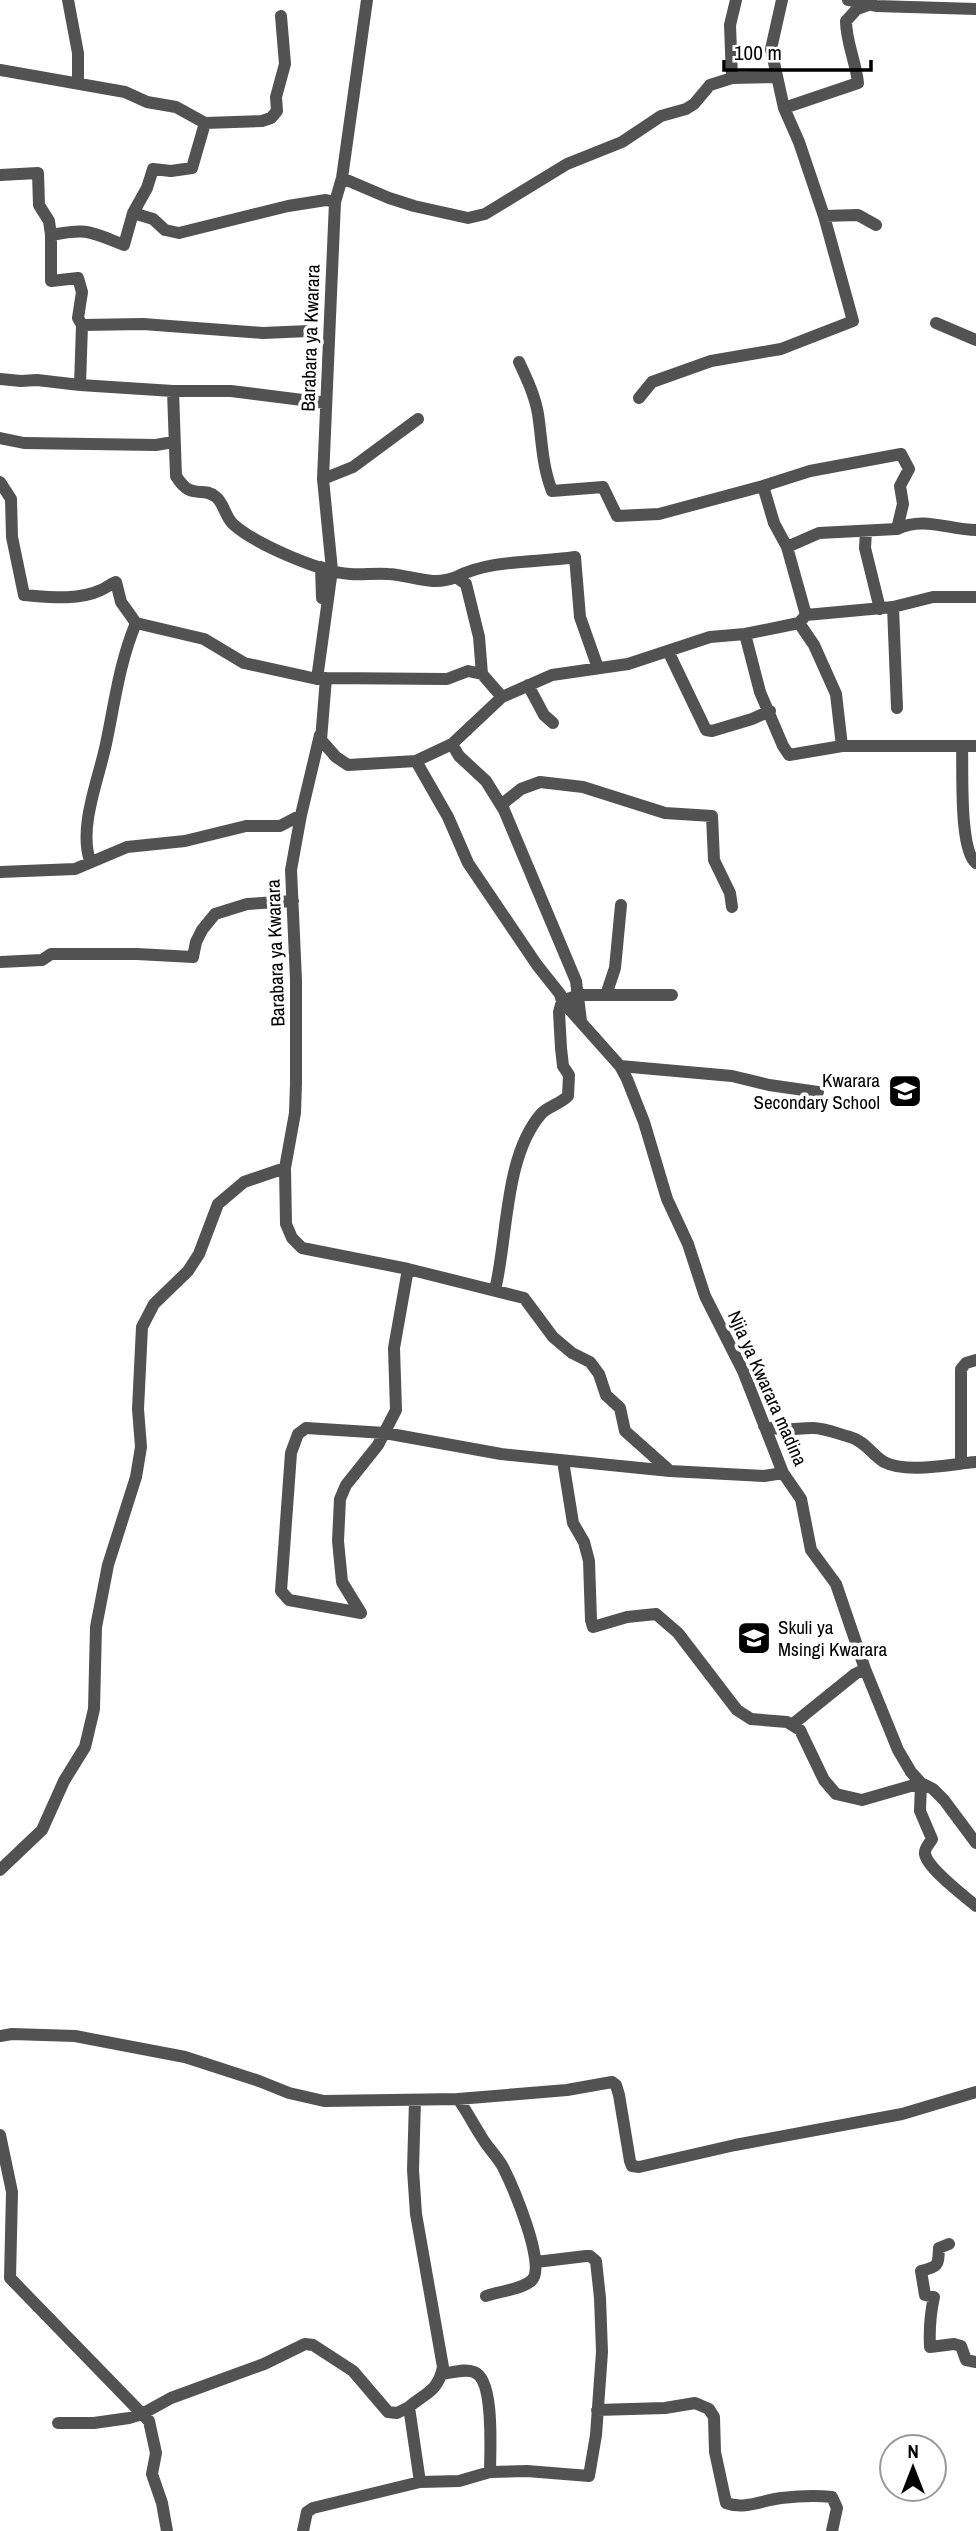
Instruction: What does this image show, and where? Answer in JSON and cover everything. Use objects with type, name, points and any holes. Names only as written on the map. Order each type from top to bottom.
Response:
[{"type":"street","points":[[68,0],[78,53],[78,83]]},
{"type":"street","name":"Barabara ya Kwarara","points":[[367,0],[342,178],[335,202],[323,479],[326,569],[321,740],[301,815],[291,870],[296,980],[296,1083],[295,1113],[285,1168],[286,1224],[292,1238],[302,1248],[408,1269],[524,1298],[553,1338],[572,1353],[590,1362],[599,1374],[606,1395],[620,1408],[625,1432],[670,1471]]},
{"type":"street","points":[[732,78],[730,25],[736,0]]},
{"type":"street","points":[[639,398],[652,382],[711,361],[781,349],[853,321],[824,216],[799,142],[784,108],[777,77],[771,49],[782,0]]},
{"type":"street","points":[[848,0],[873,4],[961,4],[976,9]]},
{"type":"street","points":[[784,108],[858,83],[854,56],[846,33],[846,21],[857,9],[873,4]]},
{"type":"street","points":[[0,70],[125,92],[148,102],[176,107],[205,123],[262,121],[271,118],[277,111],[276,97],[285,64],[281,16]]},
{"type":"street","points":[[342,178],[414,206],[468,218],[485,215],[567,164],[622,142],[661,116],[686,109],[694,104],[710,85],[732,78],[777,77]]},
{"type":"street","points":[[51,235],[79,230],[93,232],[124,245],[133,213],[147,188],[152,169],[171,171],[192,168],[205,123]]},
{"type":"street","points":[[0,175],[38,173],[39,205],[49,221],[51,235],[51,281],[78,278],[82,292],[78,318],[82,325],[80,385]]},
{"type":"street","points":[[133,213],[152,219],[165,230],[179,233],[288,206],[326,200],[335,202]]},
{"type":"street","points":[[824,216],[858,215],[876,225]]},
{"type":"street","points":[[936,323],[976,340]]},
{"type":"street","points":[[82,325],[143,324],[263,333],[309,331]]},
{"type":"street","points":[[519,362],[529,382],[538,412],[545,470],[552,491],[603,487],[617,516],[645,515],[675,511],[810,471],[901,454],[909,469],[900,486],[903,504],[897,528]]},
{"type":"street","points":[[0,379],[173,391],[231,391],[326,403]]},
{"type":"street","points":[[173,391],[176,476],[183,487],[194,493],[208,493],[217,497],[231,523],[293,558],[349,574],[390,574],[419,581],[448,580],[471,569],[501,563],[542,562],[575,557],[580,617],[597,668]]},
{"type":"street","points":[[323,479],[353,467],[418,419]]},
{"type":"street","points":[[0,438],[24,443],[156,445],[173,442]]},
{"type":"street","points":[[0,482],[10,499],[12,537],[23,595],[55,598],[81,596],[102,590],[116,582],[121,602],[135,623],[204,639],[244,663],[322,678],[447,679],[468,671],[482,674]]},
{"type":"street","points":[[763,486],[774,523],[787,547],[802,619],[836,694],[842,746]]},
{"type":"street","points":[[787,547],[819,533],[897,528],[906,524],[937,523],[976,530]]},
{"type":"street","points":[[866,531],[865,548],[886,608],[897,708]]},
{"type":"street","points":[[456,577],[466,584],[479,637],[482,674],[502,697]]},
{"type":"street","points":[[321,740],[336,757],[348,765],[416,761],[452,744],[502,697],[552,674],[628,664],[710,637],[745,634],[802,619],[886,608],[933,597],[976,597]]},
{"type":"street","points":[[90,862],[86,825],[126,647],[135,623]]},
{"type":"street","points":[[745,634],[760,692],[789,755],[842,746],[976,746]]},
{"type":"street","points":[[668,651],[706,730],[712,731],[770,711]]},
{"type":"street","points":[[528,685],[544,715],[552,723]]},
{"type":"street","points":[[452,744],[460,756],[486,781],[501,805],[576,981],[581,1021]]},
{"type":"street","points":[[962,746],[965,842],[970,858],[976,863]]},
{"type":"street","points":[[416,761],[448,817],[468,863],[537,965],[560,994],[562,1001],[620,1066],[720,1074],[818,1092]]},
{"type":"street","points":[[501,805],[521,789],[540,782],[583,787],[623,802],[665,813],[712,816],[714,860],[730,893],[732,907]]},
{"type":"street","points":[[0,872],[75,869],[127,847],[185,841],[246,826],[280,826],[301,815]]},
{"type":"street","points":[[0,962],[42,960],[51,954],[193,957],[202,930],[215,914],[247,904],[293,901]]},
{"type":"street","points":[[606,995],[615,968],[621,905]]},
{"type":"street","points":[[562,1001],[579,996],[672,995]]},
{"type":"street","points":[[495,1290],[522,1146],[543,1111],[558,1105],[568,1096],[569,1075],[563,1066],[561,1048],[559,1012],[562,1001]]},
{"type":"street","name":"Njia ya Kwarara madina","points":[[620,1066],[644,1122],[667,1199],[688,1244],[705,1296],[743,1371],[783,1473],[801,1499],[811,1550],[836,1584],[865,1669],[898,1749],[911,1772],[944,1800],[976,1843]]},
{"type":"street","points":[[0,1870],[42,1830],[64,1781],[85,1747],[94,1709],[96,1627],[108,1565],[135,1477],[141,1447],[138,1409],[142,1327],[154,1304],[200,1254],[218,1204],[244,1182],[285,1168]]},
{"type":"street","points":[[408,1269],[394,1348],[396,1410],[385,1433],[346,1485],[340,1499],[338,1541],[342,1582],[361,1613],[289,1600],[281,1591],[291,1453],[298,1434],[306,1428],[385,1433],[501,1454],[563,1461],[670,1471],[764,1476],[783,1473]]},
{"type":"street","points":[[961,1463],[961,1369],[966,1363],[976,1360]]},
{"type":"street","points":[[764,1426],[781,1431],[814,1428],[853,1438],[868,1447],[883,1462],[896,1466],[912,1468],[976,1462]]},
{"type":"street","points":[[563,1461],[573,1523],[584,1542],[589,1561],[593,1627],[627,1617],[656,1614],[678,1633],[737,1710],[751,1719],[793,1724],[800,1730],[824,1780],[836,1794],[862,1800],[921,1783],[920,1811],[932,1839],[925,1855],[941,1877],[976,1906]]},
{"type":"street","points":[[793,1724],[865,1669]]},
{"type":"street","points":[[0,2036],[75,2036],[185,2057],[314,2100],[458,2099],[530,2094],[612,2082],[619,2095],[630,2161],[632,2166],[639,2167],[735,2145],[902,2114],[976,2092]]},
{"type":"street","points":[[458,2099],[481,2138],[502,2165],[530,2232],[536,2262],[533,2279],[523,2285],[486,2296]]},
{"type":"street","points":[[58,2424],[94,2423],[142,2414],[171,2398],[231,2378],[305,2344],[313,2345],[354,2371],[388,2412],[397,2413],[432,2390],[442,2375],[440,2346],[416,2214],[413,2170],[415,2100]]},
{"type":"street","points":[[0,2135],[12,2192],[5,2281],[149,2421],[156,2453],[152,2474],[162,2503],[167,2531]]},
{"type":"street","points":[[949,2244],[939,2248],[938,2263],[935,2267],[921,2271],[925,2295],[934,2297],[928,2318],[930,2347],[954,2344],[961,2346],[966,2360],[976,2362]]},
{"type":"street","points":[[303,2531],[307,2512],[313,2508],[419,2482],[471,2480],[490,2472],[506,2470],[589,2476],[594,2451],[602,2351],[596,2262],[586,2256],[536,2262]]},
{"type":"street","points":[[442,2375],[471,2370],[483,2380],[488,2408],[490,2472]]},
{"type":"street","points":[[597,2410],[665,2408],[695,2403],[702,2405],[713,2417],[715,2452],[726,2503],[759,2504],[785,2497],[832,2497],[837,2508],[832,2531]]},
{"type":"street","points":[[408,2407],[419,2482]]},
{"type":"place","name":"Kwarara Secondary School","points":[[905,1091]]},
{"type":"place","name":"Skuli ya Msingi Kwarara","points":[[754,1638]]}]
